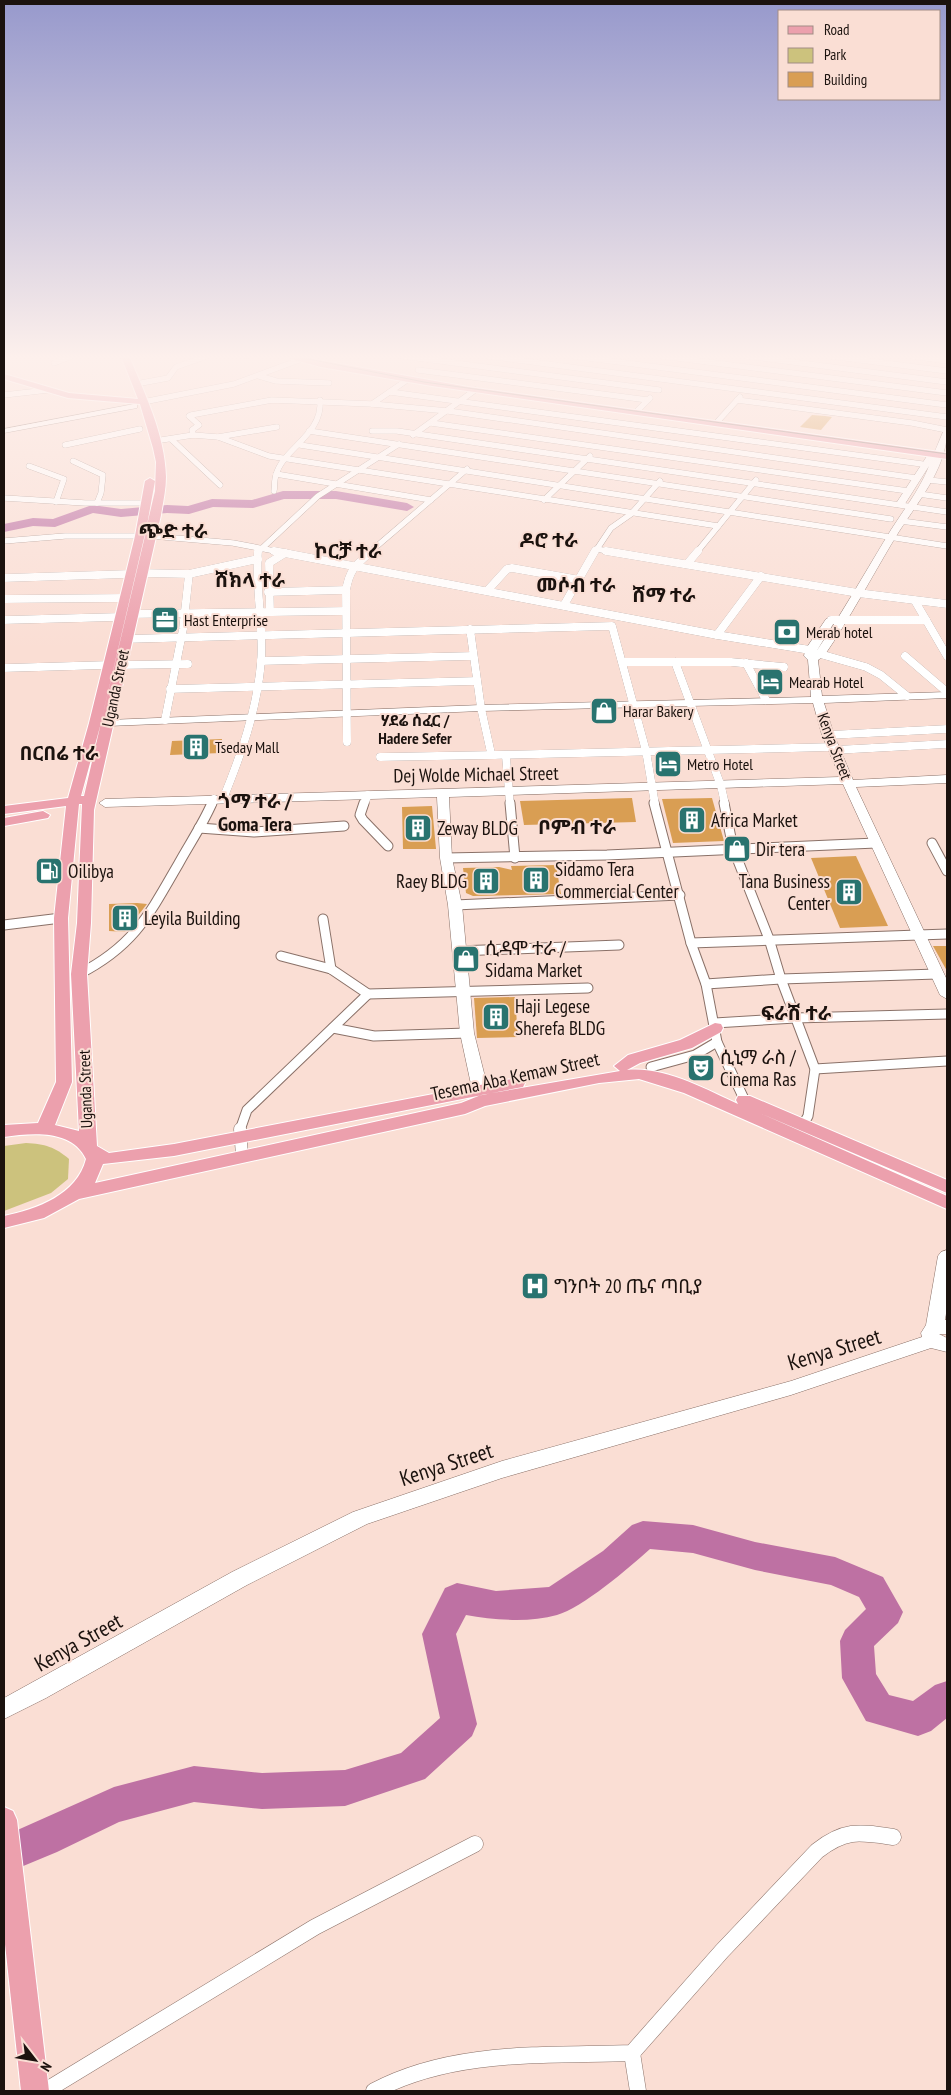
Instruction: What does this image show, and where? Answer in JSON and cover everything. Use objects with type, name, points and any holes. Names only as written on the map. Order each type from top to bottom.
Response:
[{"type":"main road","name":"Uganda Street","points":[[150,509],[161,477],[157,454]]},
{"type":"main road","points":[[907,454],[915,457],[923,465]]},
{"type":"main road","points":[[886,536],[890,519],[923,465],[936,454]]},
{"type":"main road","points":[[815,654],[831,620],[853,592],[886,536],[901,521],[919,494],[928,480],[940,454]]},
{"type":"main road","points":[[934,468],[947,462]]},
{"type":"main road","name":"Uganda Street","points":[[73,1194],[87,1181],[95,1160],[90,1148],[79,974],[84,924],[88,805],[108,723],[119,617],[124,598],[135,574],[146,536],[150,509],[150,464]]},
{"type":"main road","name":"Uganda Street","points":[[45,1130],[47,1119],[62,1091],[64,1082],[61,918],[72,806],[95,723],[114,665],[126,639],[132,614],[135,574]]},
{"type":"main road","points":[[815,654],[843,620],[853,592]]},
{"type":"main road","name":"Kenya Street","points":[[815,654],[817,700],[834,748],[919,936],[941,976],[947,995]]},
{"type":"main road","points":[[108,723],[481,708],[817,700],[947,693]]},
{"type":"main road","name":"Dej Wolde Michael Street","points":[[104,803],[368,795],[444,795],[947,779]]},
{"type":"main road","points":[[444,795],[446,858],[454,905],[467,1033],[481,1095]]},
{"type":"main road","name":"Dej Wolde Michael Street","points":[[4,810],[88,805]]},
{"type":"main road","name":"Dej Wolde Michael Street","points":[[4,822],[72,806]]},
{"type":"main road","points":[[622,1066],[634,1059],[686,1044],[716,1031]]},
{"type":"main road","name":"Tesema Aba Kemaw Street","points":[[73,1194],[240,1147],[465,1108],[481,1095],[622,1066],[684,1076],[745,1101],[800,1131],[947,1203]]},
{"type":"main road","name":"Tesema Aba Kemaw Street","points":[[481,1095],[645,1071],[947,1187]]},
{"type":"main road","name":"Tesema Aba Kemaw Street","points":[[5,1128],[45,1130],[83,1141],[107,1159],[174,1150],[240,1147]]},
{"type":"main road","points":[[4,1236],[10,1221],[53,1206],[73,1194]]},
{"type":"main road","name":"Kenya Street","points":[[4,1709],[83,1668],[194,1602],[357,1520],[532,1460],[707,1413],[862,1367],[941,1335],[947,1256]]},
{"type":"main road","points":[[4,1827],[35,2091]]},
{"type":"street","points":[[187,454],[220,485]]},
{"type":"street","points":[[257,454],[631,514],[718,526]]},
{"type":"street","points":[[274,491],[276,474],[291,454]]},
{"type":"street","points":[[352,454],[731,511],[947,546]]},
{"type":"street","points":[[79,974],[103,963],[124,946],[142,927],[199,828],[219,799],[252,718],[261,661],[257,553],[260,548],[318,496],[384,454]]},
{"type":"street","points":[[451,454],[890,519]]},
{"type":"street","points":[[347,742],[346,590],[349,574],[353,567],[485,454]]},
{"type":"street","points":[[553,454],[947,512]]},
{"type":"street","points":[[544,500],[593,454]]},
{"type":"street","points":[[650,454],[908,491]]},
{"type":"street","points":[[564,605],[596,549],[611,528],[631,514],[685,454]]},
{"type":"street","points":[[751,454],[916,478]]},
{"type":"street","points":[[687,564],[778,454]]},
{"type":"street","points":[[845,454],[923,465]]},
{"type":"street","points":[[73,461],[103,475],[101,494],[97,503]]},
{"type":"street","points":[[29,466],[64,479],[56,502]]},
{"type":"street","points":[[276,474],[431,500]]},
{"type":"street","points":[[928,480],[947,482]]},
{"type":"street","points":[[919,494],[947,498]]},
{"type":"street","points":[[4,498],[97,503],[150,509]]},
{"type":"street","points":[[901,521],[947,527]]},
{"type":"street","points":[[4,541],[65,536],[146,536],[208,540],[260,548],[815,654],[866,667],[880,675],[907,696]]},
{"type":"street","points":[[596,549],[853,592],[947,604]]},
{"type":"street","points":[[4,578],[189,574],[258,560],[270,562],[285,553]]},
{"type":"street","points":[[270,562],[268,590],[270,612]]},
{"type":"street","points":[[487,591],[507,569],[512,568],[580,580]]},
{"type":"street","points":[[165,720],[174,664],[181,638],[189,574]]},
{"type":"street","points":[[717,635],[761,576]]},
{"type":"street","points":[[257,589],[346,590]]},
{"type":"street","points":[[4,599],[124,598]]},
{"type":"street","points":[[915,600],[947,655]]},
{"type":"street","points":[[132,614],[346,611]]},
{"type":"street","points":[[4,620],[119,617]]},
{"type":"street","points":[[126,639],[612,626],[635,619]]},
{"type":"street","points":[[831,620],[926,620]]},
{"type":"street","points":[[612,626],[646,752],[651,789],[691,943],[706,984],[716,1031],[745,1101]]},
{"type":"street","points":[[470,629],[481,708],[491,753],[494,756]]},
{"type":"street","points":[[261,661],[473,656]]},
{"type":"street","points":[[905,656],[947,693]]},
{"type":"street","points":[[623,662],[746,663],[784,667]]},
{"type":"street","points":[[675,662],[688,703],[720,786],[733,848],[769,939],[794,1018],[815,1069],[813,1094],[800,1131]]},
{"type":"street","points":[[746,663],[766,700]]},
{"type":"street","points":[[4,668],[188,664]]},
{"type":"street","points":[[170,689],[477,681]]},
{"type":"street","points":[[95,723],[108,723]]},
{"type":"street","points":[[829,735],[947,729]]},
{"type":"street","points":[[380,757],[506,757],[947,744]]},
{"type":"street","points":[[506,757],[511,793],[515,858]]},
{"type":"street","points":[[368,795],[360,815],[364,824],[385,841],[388,846]]},
{"type":"street","name":"Dej Wolde Michael Street","points":[[88,805],[104,803]]},
{"type":"street","points":[[199,828],[254,832],[344,826]]},
{"type":"street","points":[[446,858],[515,858],[876,843]]},
{"type":"street","points":[[932,844],[947,871]]},
{"type":"street","points":[[454,905],[680,895]]},
{"type":"street","points":[[4,925],[61,918]]},
{"type":"street","points":[[323,919],[332,970]]},
{"type":"street","points":[[691,943],[947,934]]},
{"type":"street","points":[[458,952],[619,945]]},
{"type":"street","points":[[281,956],[332,970],[368,994],[588,988]]},
{"type":"street","points":[[706,984],[781,979],[941,976]]},
{"type":"street","points":[[240,1147],[241,1120],[247,1110],[368,994]]},
{"type":"street","points":[[645,1071],[694,1055],[716,1031],[794,1018],[947,1014]]},
{"type":"street","points":[[333,1028],[374,1036],[467,1033]]},
{"type":"street","points":[[815,1069],[947,1061]]},
{"type":"street","points":[[374,2091],[386,2083],[411,2073],[460,2062],[632,2053],[704,1969],[815,1855],[834,1839],[858,1832],[893,1837]]},
{"type":"street","points":[[45,2091],[315,1927],[475,1844]]},
{"type":"street","points":[[632,2053],[638,2091]]},
{"type":"green space","points":[[26,1143],[49,1147],[69,1159],[68,1179],[51,1193],[4,1211],[4,1146]]},
{"type":"building","name":"Tseday Mall","points":[[222,739],[221,753],[170,755],[172,741]]},
{"type":"building","points":[[632,798],[636,822],[524,825],[520,801]]},
{"type":"building","name":"Africa Market","points":[[712,798],[724,841],[673,843],[662,799]]},
{"type":"building","name":"Zeway BLDG","points":[[432,806],[436,849],[403,849],[402,807]]},
{"type":"building","name":"Tana Business Center","points":[[856,856],[888,926],[840,928],[811,858]]},
{"type":"building","points":[[556,865],[561,894],[473,896],[466,893],[463,868],[499,867],[512,870],[511,866]]},
{"type":"building","name":"Leyila Building","points":[[109,904],[147,904],[125,932],[109,931]]},
{"type":"building","points":[[933,946],[947,946],[947,971]]},
{"type":"building","name":"Haji Legese Sherefa BLDG","points":[[515,997],[518,1037],[477,1038],[474,998]]},
{"type":"waterway","points":[[4,528],[33,522],[55,523],[92,509],[121,513],[167,509],[189,510],[212,503],[253,504],[283,495],[336,495],[407,507]]},
{"type":"waterway","points":[[4,1855],[44,1839],[114,1805],[194,1784],[262,1791],[345,1788],[412,1767],[459,1724],[439,1634],[457,1598],[496,1606],[555,1601],[615,1561],[643,1535],[693,1539],[755,1556],[835,1571],[871,1587],[886,1612],[857,1641],[859,1678],[878,1709],[918,1719],[947,1697]]},
{"type":"place","name":"Hast Enterprise","points":[[165,620]]},
{"type":"place","name":"Merab hotel","points":[[787,632]]},
{"type":"place","name":"Mearab Hotel","points":[[770,682]]},
{"type":"place","name":"Harar Bakery","points":[[604,711]]},
{"type":"place","name":"Tseday Mall","points":[[196,747]]},
{"type":"place","name":"Metro Hotel","points":[[668,764]]},
{"type":"place","name":"Africa Market","points":[[692,820]]},
{"type":"place","name":"Zeway BLDG","points":[[418,828]]},
{"type":"place","name":"Dir tera","points":[[737,849]]},
{"type":"place","name":"Oilibya","points":[[49,871]]},
{"type":"place","name":"Sidamo Tera Commercial Center","points":[[536,880]]},
{"type":"place","name":"Raey BLDG","points":[[486,881]]},
{"type":"place","name":"Tana Business Center","points":[[849,892]]},
{"type":"place","name":"Leyila Building","points":[[125,918]]},
{"type":"place","name":"ሲዳሞ ተራ / Sidama Market","points":[[466,959]]},
{"type":"place","name":"Haji Legese Sherefa BLDG","points":[[496,1017]]},
{"type":"place","name":"ሲኒማ ራስ / Cinema Ras","points":[[701,1068]]},
{"type":"place","name":"ግንቦት 20 ጤና ጣቢያ","points":[[535,1286]]},
{"type":"district","name":"ጭድ ተራ","points":[[173,531]]},
{"type":"district","name":"ዶሮ ተራ","points":[[549,540]]},
{"type":"district","name":"ኮርቻ ተራ","points":[[348,551]]},
{"type":"district","name":"ሸክላ ተራ","points":[[250,580]]},
{"type":"district","name":"መሶብ ተራ","points":[[576,585]]},
{"type":"district","name":"ሸማ ተራ","points":[[664,595]]},
{"type":"district","name":"ሃደሬ ሰፈር / Hadere Sefer","points":[[415,729]]},
{"type":"district","name":"በርበሬ ተራ","points":[[59,753]]},
{"type":"district","name":"ጎማ ተራ / Goma Tera","points":[[255,812]]},
{"type":"district","name":"ቦምብ ተራ","points":[[577,827]]},
{"type":"district","name":"ፍራሽ ተራ","points":[[796,1013]]}]
